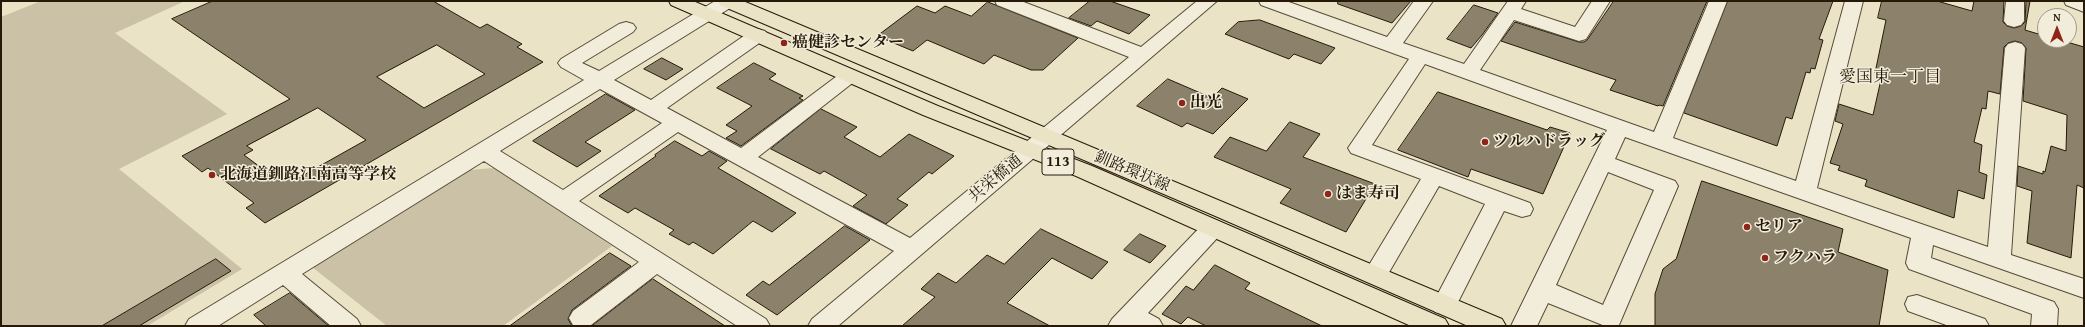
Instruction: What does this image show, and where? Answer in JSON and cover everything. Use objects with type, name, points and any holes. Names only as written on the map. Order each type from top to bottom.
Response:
[{"type":"main road","name":"釧路環状線","points":[[678,1],[758,35],[848,77],[1029,151],[1084,171],[1212,229],[1440,315],[1493,326]]},
{"type":"main road","name":"釧路環状線","points":[[728,1],[1375,276],[1440,315]]},
{"type":"street","points":[[198,326],[227,319],[285,273],[601,81],[728,1]]},
{"type":"street","points":[[1006,1],[1143,55]]},
{"type":"street","name":"共栄橋通","points":[[821,326],[1208,1]]},
{"type":"street","points":[[1268,1],[1661,142],[2084,289]]},
{"type":"street","points":[[1390,46],[1424,1]]},
{"type":"street","points":[[1468,73],[1513,6],[1579,35],[1601,1]]},
{"type":"street","points":[[1661,142],[1718,1]]},
{"type":"street","points":[[1805,191],[1854,1]]},
{"type":"street","points":[[2014,21],[2016,1]]},
{"type":"street","points":[[2073,1],[2084,6]]},
{"type":"street","points":[[626,28],[568,63],[912,250]]},
{"type":"street","points":[[652,108],[758,35]]},
{"type":"street","points":[[1999,260],[2015,48]]},
{"type":"street","points":[[1421,56],[1359,148],[1522,209]]},
{"type":"street","points":[[742,158],[848,77]]},
{"type":"street","points":[[564,201],[677,122]]},
{"type":"street","points":[[1524,326],[1619,127]]},
{"type":"street","points":[[485,151],[757,326]]},
{"type":"street","points":[[1542,290],[1610,318],[1667,186],[1602,162]]},
{"type":"street","points":[[1375,276],[1434,176]]},
{"type":"street","points":[[1440,315],[1498,200]]},
{"type":"street","points":[[1134,323],[1212,229]]},
{"type":"street","points":[[1924,233],[1918,263],[2045,309],[2044,326]]},
{"type":"street","points":[[582,318],[657,261]]},
{"type":"street","points":[[285,273],[348,326]]},
{"type":"street","points":[[1917,304],[1976,326]]},
{"type":"shaded area","points":[[41,1],[185,1],[115,33],[227,114],[119,169],[242,269],[147,326],[1,326],[1,17]]},
{"type":"shaded area","points":[[494,168],[612,246],[503,326],[387,326],[312,267],[469,170]]},
{"type":"building","points":[[213,1],[433,1],[480,28],[487,24],[522,44],[517,47],[543,62],[265,223],[246,208],[254,203],[208,168],[202,172],[182,156],[290,99],[172,19]],"holes":[[[437,45],[485,74],[424,108],[377,77]],[[318,108],[366,140],[293,181],[287,176],[279,181],[244,155],[253,150],[247,146]]]},
{"type":"building","points":[[1090,1],[1110,1],[1150,15],[1129,34],[1097,21],[1091,26],[1069,18]]},
{"type":"building","points":[[1338,1],[1411,1],[1392,23],[1338,4]]},
{"type":"building","points":[[1614,1],[1707,1],[1663,106],[1658,106],[1610,90],[1616,80],[1501,41],[1515,22],[1579,42],[1584,42],[1587,40]]},
{"type":"building","points":[[1728,1],[1833,1],[1819,39],[1823,40],[1815,69],[1811,68],[1810,73],[1806,72],[1792,119],[1786,117],[1777,146],[1684,113]]},
{"type":"building","points":[[1882,1],[1937,1],[1972,11],[1974,1],[2004,1],[2003,22],[2007,26],[2014,28],[2021,26],[2025,22],[2026,1],[2030,1],[2025,30],[2037,34],[2037,48],[2077,48],[2077,45],[2084,47],[2084,188],[2077,185],[2071,258],[2027,243],[2032,191],[2017,186],[2018,166],[2043,174],[2043,171],[2045,172],[2051,146],[2066,151],[2067,115],[2023,101],[2026,48],[2022,43],[2015,41],[2008,43],[2004,47],[2000,94],[1988,91],[1986,109],[1982,108],[1974,142],[1982,145],[1979,172],[1987,175],[1984,199],[1958,190],[1954,218],[1865,186],[1867,180],[1838,170],[1840,166],[1830,163],[1843,124],[1835,121],[1839,104],[1873,115],[1882,75],[1875,73],[1886,20],[1878,18]]},
{"type":"building","points":[[988,2],[1078,38],[1043,70],[1031,70],[994,55],[984,64],[927,40],[913,51],[877,36],[917,6],[935,13],[945,6],[971,16]]},
{"type":"building","points":[[1474,5],[1498,13],[1471,48],[1447,39]]},
{"type":"building","points":[[1260,20],[1335,48],[1321,64],[1294,54],[1289,59],[1225,34],[1238,22]]},
{"type":"building","points":[[662,58],[683,69],[666,80],[644,69]]},
{"type":"building","points":[[754,63],[776,74],[769,79],[803,96],[799,98],[803,100],[741,146],[726,138],[737,131],[726,125],[752,106],[717,88]]},
{"type":"building","points":[[1168,79],[1212,98],[1222,88],[1248,99],[1213,134],[1187,123],[1182,127],[1137,106]]},
{"type":"building","name":"ツルハドラッグ","points":[[1438,92],[1547,130],[1550,127],[1570,133],[1543,194],[1471,169],[1468,177],[1398,150]]},
{"type":"building","points":[[606,94],[635,110],[585,142],[601,151],[577,167],[533,141]]},
{"type":"building","points":[[821,109],[857,127],[844,137],[880,157],[909,134],[954,156],[932,174],[929,172],[897,199],[908,205],[886,224],[853,206],[867,195],[824,171],[820,174],[771,149]]},
{"type":"building","points":[[1290,122],[1320,134],[1303,157],[1375,184],[1346,232],[1280,203],[1291,189],[1214,157],[1230,137],[1266,151]]},
{"type":"building","points":[[675,141],[702,156],[709,151],[727,161],[718,168],[796,213],[772,232],[753,221],[713,254],[693,242],[689,245],[669,234],[674,230],[635,208],[628,213],[599,196]]},
{"type":"building","name":"フクハラ","points":[[1702,181],[1843,229],[1838,252],[1888,270],[1879,326],[1655,326],[1655,294],[1663,269],[1676,259]]},
{"type":"building","points":[[845,226],[870,240],[777,315],[746,295],[763,281],[769,285]]},
{"type":"building","points":[[1041,229],[1108,262],[1092,279],[1052,258],[1007,303],[1050,326],[902,326],[935,297],[921,289],[938,273],[956,283],[987,255],[1004,264]]},
{"type":"building","points":[[1140,234],[1166,246],[1150,263],[1124,250]]},
{"type":"building","points":[[610,253],[631,266],[572,310],[568,319],[572,326],[510,326]]},
{"type":"building","points":[[216,259],[231,271],[139,326],[102,326]]},
{"type":"building","points":[[1215,265],[1250,283],[1245,289],[1322,326],[1206,326],[1188,317],[1181,324],[1162,314],[1186,286],[1193,290]]},
{"type":"building","points":[[653,279],[725,326],[592,326]]},
{"type":"building","points":[[290,293],[329,326],[266,326],[254,315]]},
{"type":"place","name":"癌健診センター","points":[[784,43]]},
{"type":"place","name":"出光","points":[[1182,103]]},
{"type":"place","name":"ツルハドラッグ","points":[[1485,142]]},
{"type":"place","name":"北海道釧路江南高等学校","points":[[212,175]]},
{"type":"place","name":"はま寿司","points":[[1328,194]]},
{"type":"place","name":"セリア","points":[[1747,227]]},
{"type":"place","name":"フクハラ","points":[[1765,258]]},
{"type":"district","name":"愛国東一丁目","points":[[1890,78]]}]
